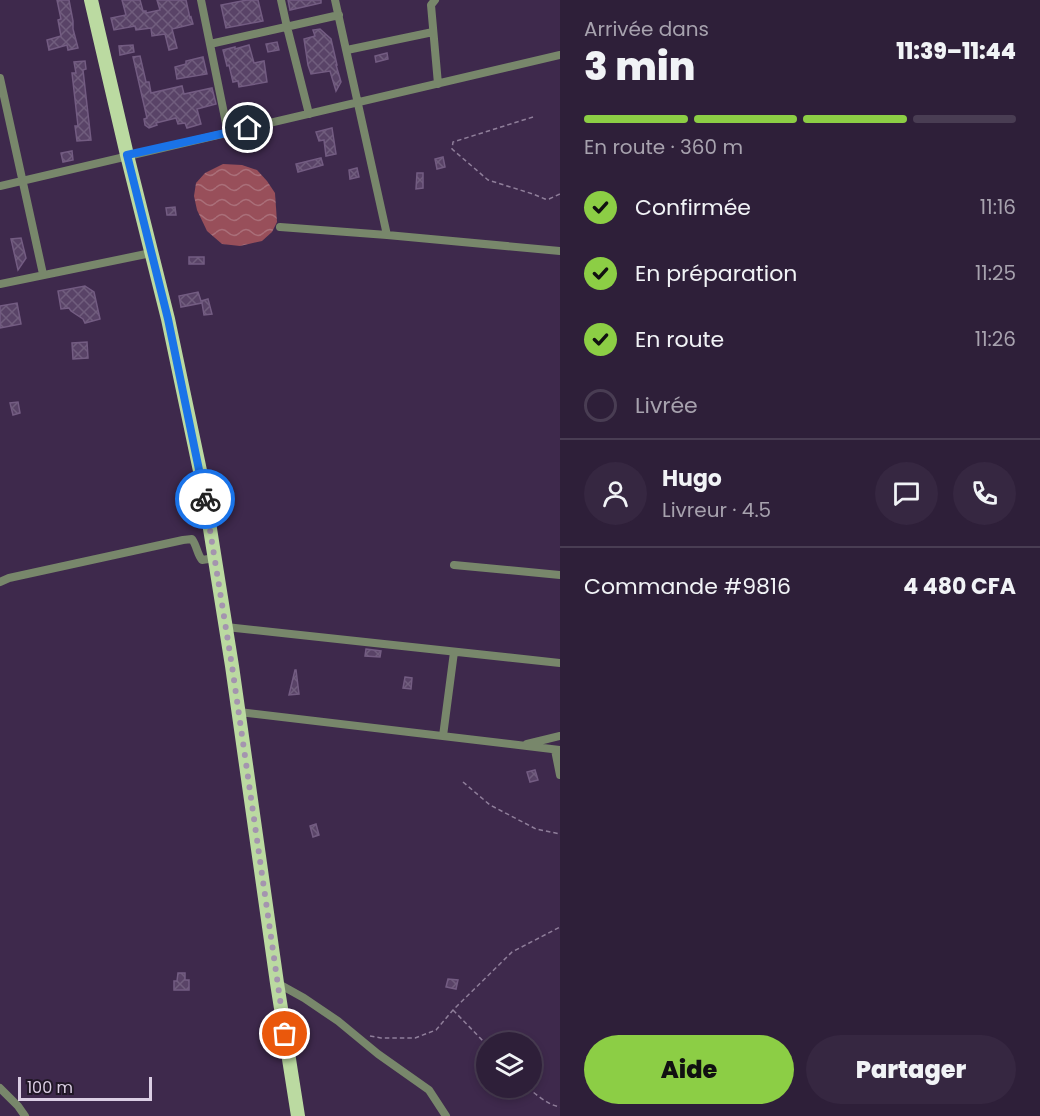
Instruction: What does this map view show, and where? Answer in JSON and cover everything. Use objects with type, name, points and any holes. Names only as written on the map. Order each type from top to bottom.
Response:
[{"type":"main road","points":[[91,0],[180,371],[203,485],[239,712],[298,1116]]},
{"type":"street","points":[[201,0],[228,133]]},
{"type":"street","points":[[281,0],[309,114]]},
{"type":"street","points":[[335,0],[387,235]]},
{"type":"street","points":[[435,0],[431,5],[438,84]]},
{"type":"street","points":[[210,44],[339,15]]},
{"type":"street","points":[[347,50],[433,32]]},
{"type":"street","points":[[0,186],[560,55]]},
{"type":"street","points":[[0,78],[43,274]]},
{"type":"street","points":[[280,227],[560,251]]},
{"type":"street","points":[[0,284],[152,253]]},
{"type":"street","points":[[0,582],[9,578],[183,540],[192,539],[202,560],[215,558]]},
{"type":"street","points":[[454,565],[560,576]]},
{"type":"street","points":[[226,627],[560,663]]},
{"type":"street","points":[[443,736],[454,652]]},
{"type":"street","points":[[239,712],[558,750],[560,775]]},
{"type":"street","points":[[521,746],[560,736]]},
{"type":"street","points":[[277,982],[338,1021],[378,1054],[429,1090],[446,1116]]},
{"type":"street","points":[[0,1088],[25,1116]]},
{"type":"path","points":[[533,117],[453,142],[452,148],[488,180],[545,199],[560,194]]},
{"type":"path","points":[[463,782],[490,805],[508,815],[536,829],[560,834]]},
{"type":"path","points":[[352,1033],[381,1038],[415,1038],[436,1030],[512,952],[560,927]]},
{"type":"path","points":[[453,1010],[476,1034]]},
{"type":"path","points":[[542,1098],[557,1108],[560,1107]]},
{"type":"water","points":[[223,164],[242,165],[257,170],[275,193],[277,222],[272,232],[262,241],[240,246],[222,244],[207,231],[197,210],[194,196],[196,183],[205,173]]},
{"type":"building","points":[[57,0],[69,0],[78,48],[68,50],[67,45],[49,50],[47,40],[61,36],[58,20],[61,19]]},
{"type":"building","points":[[122,0],[140,0],[143,11],[146,13],[160,10],[157,0],[186,0],[193,24],[172,29],[177,48],[169,50],[165,34],[152,36],[151,28],[136,30],[135,26],[114,30],[111,18],[126,15]]},
{"type":"building","points":[[258,0],[263,21],[226,28],[221,5]]},
{"type":"building","points":[[288,0],[321,0],[321,3],[290,10]]},
{"type":"building","points":[[320,29],[331,39],[341,82],[336,91],[330,71],[311,74],[308,65],[304,39],[315,36],[313,30]]},
{"type":"building","points":[[277,42],[279,50],[268,52],[266,44]]},
{"type":"building","points":[[133,45],[134,52],[120,55],[119,46]]},
{"type":"building","points":[[249,45],[254,63],[264,61],[267,82],[239,87],[238,81],[233,82],[223,50]]},
{"type":"building","points":[[387,53],[388,59],[376,62],[375,56]]},
{"type":"building","points":[[140,56],[151,93],[182,86],[184,94],[212,88],[216,104],[197,109],[201,124],[187,128],[185,123],[178,124],[176,118],[156,123],[157,125],[149,128],[145,125],[144,119],[147,118],[133,57]]},
{"type":"building","points":[[203,57],[207,74],[177,79],[175,67],[186,64],[186,61]]},
{"type":"building","points":[[85,61],[86,69],[83,70],[91,140],[77,141],[75,126],[78,126],[72,73],[76,73],[74,62]]},
{"type":"building","points":[[332,128],[336,154],[326,156],[324,140],[319,141],[316,132]]},
{"type":"building","points":[[72,151],[73,160],[63,162],[61,153]]},
{"type":"building","points":[[443,157],[445,167],[437,169],[435,159]]},
{"type":"building","points":[[321,158],[323,165],[298,172],[296,164]]},
{"type":"building","points":[[357,168],[359,177],[350,179],[349,170]]},
{"type":"building","points":[[417,173],[423,173],[423,188],[416,189]]},
{"type":"building","points":[[175,207],[176,215],[167,215],[166,208]]},
{"type":"building","points":[[21,238],[26,258],[18,270],[11,239]]},
{"type":"building","points":[[189,257],[204,257],[204,264],[189,264]]},
{"type":"building","points":[[85,286],[94,292],[100,319],[85,323],[69,308],[61,309],[58,291]]},
{"type":"building","points":[[198,292],[201,301],[208,299],[212,314],[204,315],[202,303],[181,307],[179,296]]},
{"type":"building","points":[[17,303],[21,324],[0,328],[0,306]]},
{"type":"building","points":[[87,342],[88,358],[73,359],[72,343]]},
{"type":"building","points":[[18,402],[20,413],[13,415],[10,403]]},
{"type":"building","points":[[366,649],[381,651],[380,657],[365,656]]},
{"type":"building","points":[[295,670],[299,694],[289,695]]},
{"type":"building","points":[[405,677],[412,678],[411,689],[403,688]]},
{"type":"building","points":[[535,770],[538,780],[530,782],[527,772]]},
{"type":"building","points":[[316,824],[319,835],[313,837],[310,826]]},
{"type":"building","points":[[178,973],[185,973],[185,980],[189,980],[189,990],[174,990],[174,981],[177,981]]},
{"type":"building","points":[[448,979],[458,980],[456,989],[446,987]]},
{"type":"way so far","points":[[205,499],[218,572],[285,1034]]},
{"type":"route","points":[[205,499],[180,371],[127,155],[248,128]]}]
